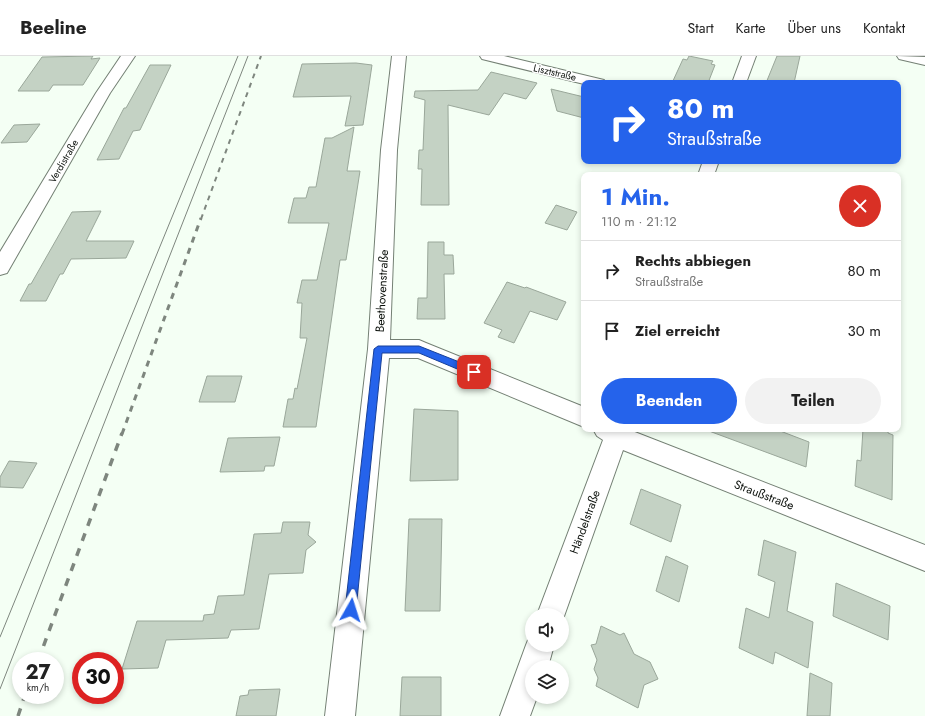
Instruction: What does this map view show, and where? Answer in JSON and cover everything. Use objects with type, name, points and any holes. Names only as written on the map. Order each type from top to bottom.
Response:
[{"type":"street","name":"Verdistraße","points":[[0,268],[103,93],[128,56]]},
{"type":"street","name":"Beethovenstraße","points":[[340,716],[378,349],[389,150],[399,56]]},
{"type":"street","name":"Lisztstraße","points":[[487,56],[587,80]]},
{"type":"street","points":[[740,80],[749,56]]},
{"type":"street","points":[[904,56],[925,62]]},
{"type":"street","points":[[378,349],[419,349],[581,416]]},
{"type":"street","name":"Händelstraße","points":[[553,608],[612,432]]},
{"type":"street","name":"Straußstraße","points":[[614,432],[925,558]]},
{"type":"street","points":[[515,716],[525,688]]},
{"type":"building","points":[[93,56],[91,59],[100,58],[83,85],[53,85],[49,91],[18,91],[42,57]]},
{"type":"building","points":[[689,56],[713,61],[711,64],[715,65],[709,80],[673,80],[683,59],[687,60]]},
{"type":"building","points":[[777,56],[800,56],[795,80],[767,80]]},
{"type":"building","points":[[356,63],[372,65],[363,125],[345,126],[351,96],[293,97],[302,64]]},
{"type":"building","points":[[150,65],[171,65],[140,130],[133,131],[119,159],[97,160],[124,108],[126,108]]},
{"type":"building","points":[[491,72],[537,83],[526,99],[504,93],[489,115],[448,105],[449,205],[421,205],[422,169],[418,169],[419,150],[423,150],[425,100],[414,97],[415,91],[478,90]]},
{"type":"building","points":[[551,89],[581,96],[581,117],[557,111]]},
{"type":"building","points":[[40,124],[27,142],[1,143],[14,125]]},
{"type":"building","points":[[354,127],[347,171],[360,171],[346,260],[340,260],[316,427],[283,427],[288,399],[293,399],[295,388],[297,389],[307,338],[300,338],[302,303],[297,303],[302,280],[317,280],[329,223],[288,223],[294,198],[306,198],[309,187],[316,187],[325,138],[332,138]]},
{"type":"building","points":[[556,205],[577,212],[567,230],[545,223]]},
{"type":"building","points":[[101,211],[86,241],[134,241],[126,258],[71,259],[63,274],[60,274],[46,301],[20,301],[72,212]]},
{"type":"building","points":[[428,242],[444,242],[444,255],[453,255],[454,274],[444,274],[445,319],[417,319],[418,298],[427,298]]},
{"type":"building","points":[[507,282],[525,288],[526,287],[566,302],[557,320],[530,311],[514,343],[498,337],[502,330],[484,323]]},
{"type":"building","points":[[207,376],[242,376],[235,402],[199,402]]},
{"type":"building","points":[[414,409],[458,411],[458,480],[410,481]]},
{"type":"building","points":[[712,432],[783,432],[809,442],[806,467]]},
{"type":"building","points":[[863,432],[888,432],[893,435],[892,500],[855,486],[857,460],[861,461]]},
{"type":"building","points":[[280,437],[274,466],[265,466],[264,471],[220,472],[228,438]]},
{"type":"building","points":[[9,461],[37,463],[23,488],[0,487],[0,477]]},
{"type":"building","points":[[641,489],[681,505],[671,542],[630,524]]},
{"type":"building","points":[[409,519],[442,519],[440,611],[405,611]]},
{"type":"building","points":[[283,522],[310,522],[308,535],[316,542],[306,550],[303,573],[269,574],[259,629],[231,630],[228,638],[166,640],[158,668],[124,669],[124,663],[137,621],[203,621],[204,615],[214,614],[218,596],[244,595],[254,534],[281,533]]},
{"type":"building","points":[[764,540],[796,552],[787,611],[813,622],[808,668],[775,652],[773,664],[739,648],[746,608],[769,618],[775,582],[758,575]]},
{"type":"building","points":[[666,556],[688,566],[679,602],[656,591]]},
{"type":"building","points":[[836,583],[890,606],[888,640],[833,616]]},
{"type":"building","points":[[601,626],[620,635],[624,633],[634,654],[650,662],[658,679],[644,685],[638,708],[596,686],[598,678],[594,669],[597,660],[591,645],[596,644]]},
{"type":"building","points":[[810,673],[832,683],[830,716],[807,716]]},
{"type":"building","points":[[402,677],[441,677],[441,716],[400,716]]},
{"type":"building","points":[[280,689],[276,716],[236,716],[240,696],[248,695],[249,690]]},
{"type":"tram line","points":[[0,637],[238,56]]},
{"type":"tram line","points":[[0,689],[248,56]]},
{"type":"railway","points":[[201,219],[261,56]]},
{"type":"railway","points":[[122,434],[201,218]]},
{"type":"railway","points":[[41,652],[122,433]]},
{"type":"railway","points":[[18,716],[22,704]]},
{"type":"route","points":[[351,610],[378,349],[419,349],[474,372]]}]
